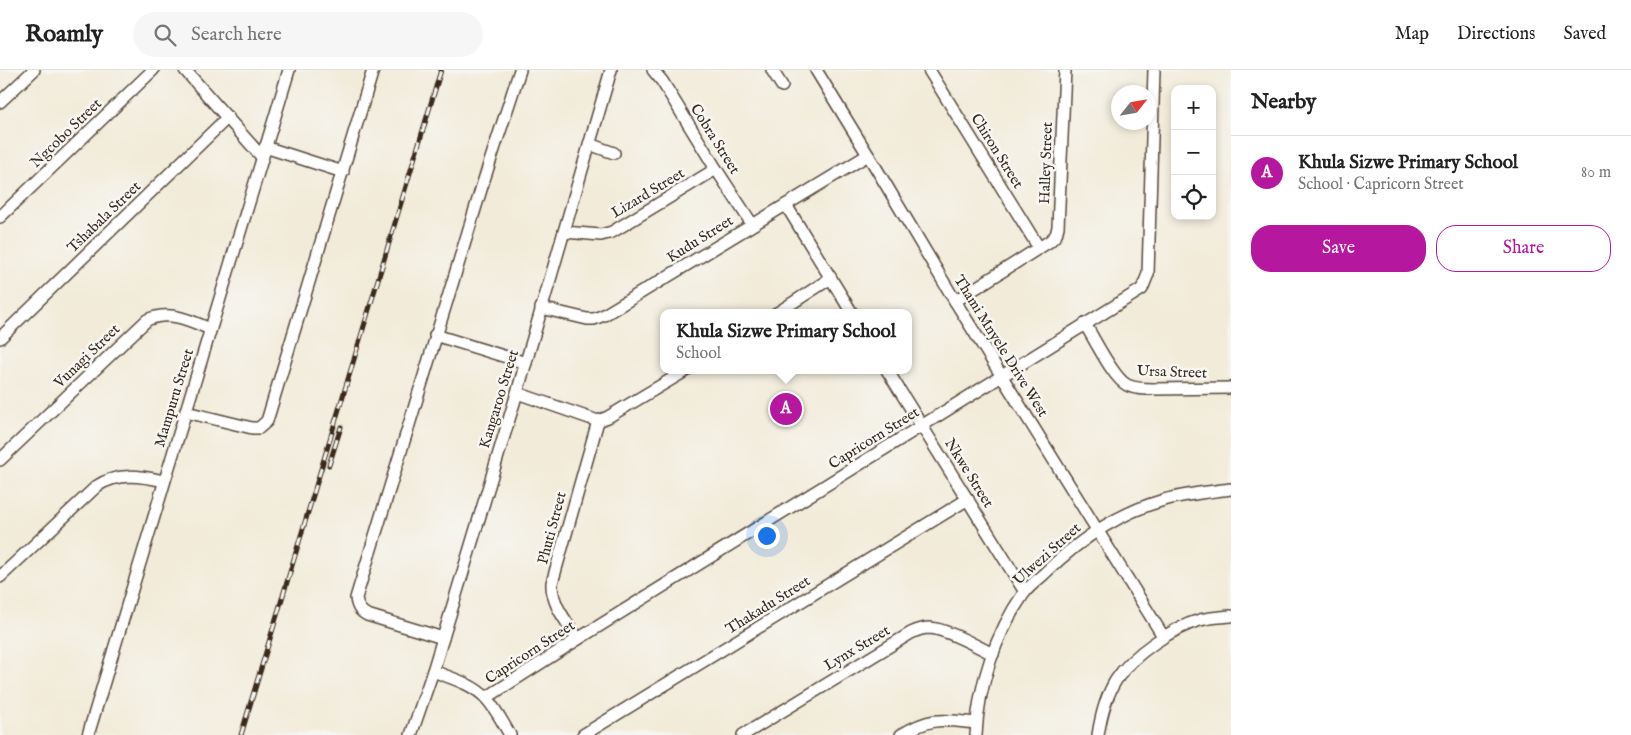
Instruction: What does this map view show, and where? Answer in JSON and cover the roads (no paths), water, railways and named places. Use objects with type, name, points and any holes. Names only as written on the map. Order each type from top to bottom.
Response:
[{"type":"street","points":[[0,102],[34,70]]},
{"type":"street","name":"Ngcobo Street","points":[[0,217],[153,70]]},
{"type":"street","points":[[185,70],[228,117],[264,152],[343,172]]},
{"type":"street","points":[[186,412],[252,428],[259,428],[267,421],[373,70]]},
{"type":"street","points":[[443,638],[367,615],[357,606],[356,598],[482,183],[520,70]]},
{"type":"street","name":"Kangaroo Street","points":[[411,735],[433,671],[517,393],[611,70]]},
{"type":"street","name":"Cobra Street","points":[[653,70],[662,81],[752,224]]},
{"type":"street","points":[[772,70],[782,86]]},
{"type":"street","name":"Thami Mnyele Drive West","points":[[816,70],[955,301],[1163,636]]},
{"type":"street","name":"Chiron Street","points":[[929,70],[1039,248]]},
{"type":"street","name":"Halley Street","points":[[955,301],[1050,241],[1056,235],[1058,227],[1064,70]]},
{"type":"street","name":"Capricorn Street","points":[[433,671],[460,681],[486,698],[1142,289],[1148,274],[1154,70]]},
{"type":"street","name":"Mampuru Street","points":[[88,735],[264,152],[285,72]]},
{"type":"street","name":"Tshabala Street","points":[[0,338],[228,117]]},
{"type":"street","points":[[589,144],[614,153]]},
{"type":"street","name":"Kudu Street","points":[[542,308],[587,319],[599,317],[868,155]]},
{"type":"street","name":"Lizard Street","points":[[564,232],[601,235],[612,232],[716,169]]},
{"type":"street","points":[[786,205],[850,309]]},
{"type":"street","points":[[783,309],[831,278]]},
{"type":"street","name":"Vunagi Street","points":[[0,460],[147,320],[156,316],[176,316],[210,329]]},
{"type":"street","name":"Ursa Street","points":[[1085,324],[1112,368],[1127,385],[1154,389],[1231,388]]},
{"type":"street","points":[[436,335],[526,363]]},
{"type":"street","points":[[517,393],[598,421],[680,374]]},
{"type":"street","name":"Nkwe Street","points":[[890,374],[1025,592]]},
{"type":"street","name":"Phuti Street","points":[[578,639],[557,605],[552,591],[552,583],[598,421]]},
{"type":"street","points":[[0,577],[97,486],[114,478],[135,476],[164,481]]},
{"type":"street","name":"Ulwezi Street","points":[[976,729],[981,695],[993,654],[1006,625],[1025,592],[1076,545],[1123,516],[1162,500],[1186,494],[1231,489]]},
{"type":"street","name":"Thakadu Street","points":[[583,735],[968,499]]},
{"type":"street","points":[[1098,735],[1105,706],[1117,678],[1137,658],[1163,636],[1200,620],[1231,616]]},
{"type":"street","name":"Lynx Street","points":[[743,735],[911,632],[923,628],[943,631],[993,654]]},
{"type":"street","points":[[486,698],[510,735]]},
{"type":"street","points":[[901,735],[922,724],[938,720],[976,729]]},
{"type":"railway","points":[[241,735],[441,70]]},
{"type":"railway","points":[[329,465],[341,427]]},
{"type":"place","name":"Khula Sizwe Primary School","points":[[786,409]]}]
